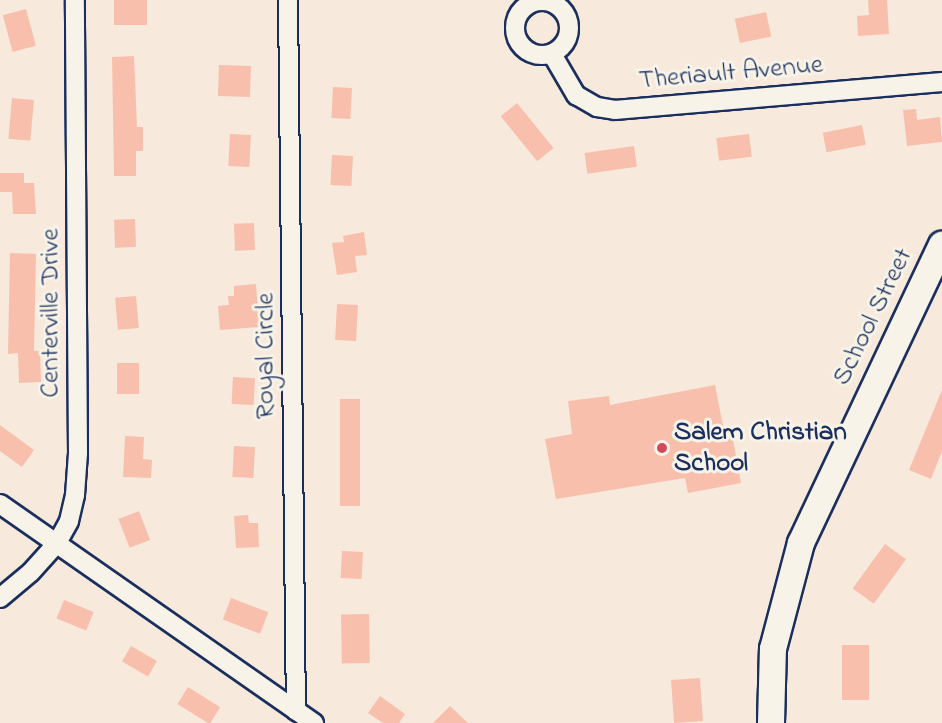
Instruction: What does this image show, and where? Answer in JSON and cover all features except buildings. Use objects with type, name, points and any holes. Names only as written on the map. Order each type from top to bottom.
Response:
[{"type":"street","name":"Centerville Drive","points":[[0,598],[31,572],[57,543],[72,510],[78,453],[75,0]]},
{"type":"street","name":"Royal Circle","points":[[288,0],[296,711]]},
{"type":"street","points":[[542,0],[563,10],[570,26],[565,43],[552,54],[529,52],[516,33],[520,12],[527,5],[542,0]]},
{"type":"street","name":"Theriault Avenue","points":[[552,54],[576,95],[597,107],[615,110],[942,82]]},
{"type":"street","name":"School Street","points":[[771,723],[772,650],[801,543],[942,245]]},
{"type":"street","points":[[0,504],[314,723]]},
{"type":"place","name":"Salem Christian School","points":[[662,448]]}]
